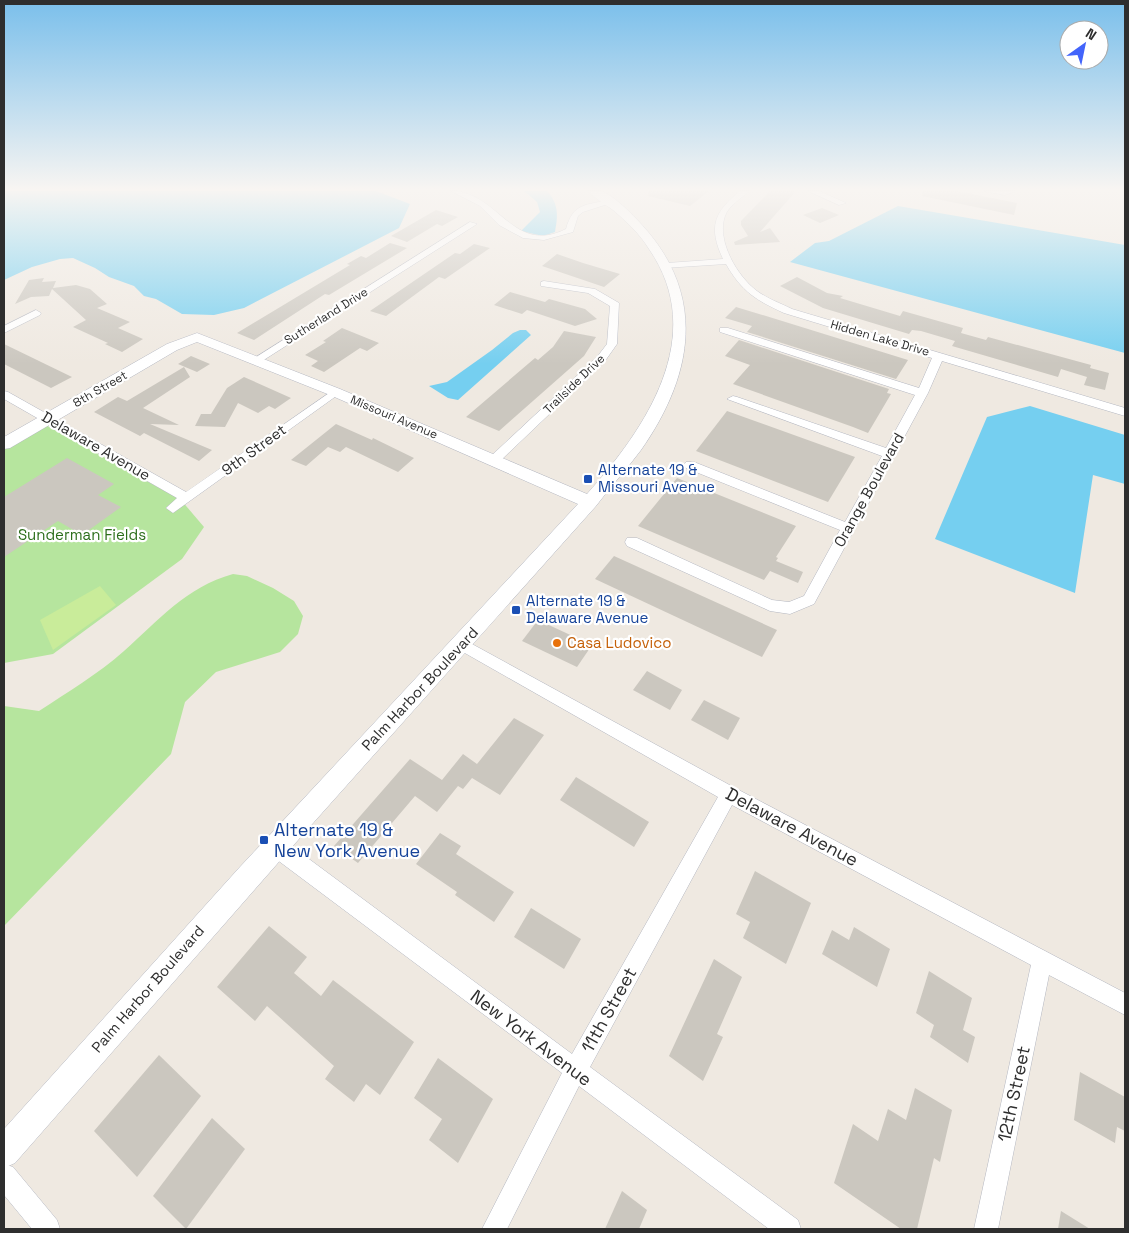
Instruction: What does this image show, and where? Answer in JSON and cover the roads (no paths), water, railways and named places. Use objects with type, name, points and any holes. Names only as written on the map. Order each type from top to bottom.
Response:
[{"type":"main road","name":"Palm Harbor Boulevard","points":[[4,1152],[275,846],[590,502],[638,441],[662,402],[672,380],[677,358],[680,318],[678,304],[667,266],[655,249]]},
{"type":"main road","name":"Missouri Avenue","points":[[197,337],[335,392],[590,502]]},
{"type":"main road","name":"8th Street","points":[[4,444],[172,347],[197,337]]},
{"type":"street","name":"Sutherland Drive","points":[[255,360],[434,249]]},
{"type":"street","name":"Hidden Lake Drive","points":[[724,249],[729,261],[746,286],[758,297],[788,311],[1125,412]]},
{"type":"street","points":[[667,266],[729,261]]},
{"type":"street","name":"Trailside Drive","points":[[494,460],[601,359],[612,344],[615,306],[609,299],[572,286],[544,284]]},
{"type":"street","points":[[4,330],[36,313]]},
{"type":"street","points":[[724,330],[922,393]]},
{"type":"street","name":"Orange Boulevard","points":[[632,542],[746,596],[783,608],[790,608],[809,600],[922,393],[939,355]]},
{"type":"street","name":"9th Street","points":[[173,508],[335,392]]},
{"type":"street","name":"Delaware Avenue","points":[[4,394],[187,498]]},
{"type":"street","points":[[732,399],[888,454]]},
{"type":"street","points":[[690,464],[848,528]]},
{"type":"street","name":"Delaware Avenue","points":[[461,644],[729,794],[1125,1004]]},
{"type":"street","name":"11th Street","points":[[494,1229],[575,1071],[729,794]]},
{"type":"street","name":"New York Avenue","points":[[275,846],[789,1229]]},
{"type":"street","name":"12th Street","points":[[986,1229],[1042,960]]},
{"type":"street","points":[[4,1176],[48,1229]]},
{"type":"water","points":[[4,249],[359,249],[244,308],[214,315],[182,314],[156,299],[144,296],[134,286],[109,277],[73,258],[60,259],[32,267],[4,280]]},
{"type":"water","points":[[808,249],[1125,249],[1125,353],[790,262]]},
{"type":"water","points":[[526,330],[531,335],[458,400],[448,398],[429,386],[447,382],[513,333]]},
{"type":"water","points":[[1030,406],[1125,435],[1125,484],[1093,475],[1075,593],[935,539],[987,417]]},
{"type":"place","name":"Alternate 19 & Missouri Avenue","points":[[588,479]]},
{"type":"place","name":"Alternate 19 & Delaware Avenue","points":[[516,610]]},
{"type":"place","name":"Casa Ludovico","points":[[557,643]]},
{"type":"place","name":"Alternate 19 & New York Avenue","points":[[264,840]]},
{"type":"park label","name":"Sunderman Fields","points":[[82,535]]}]
